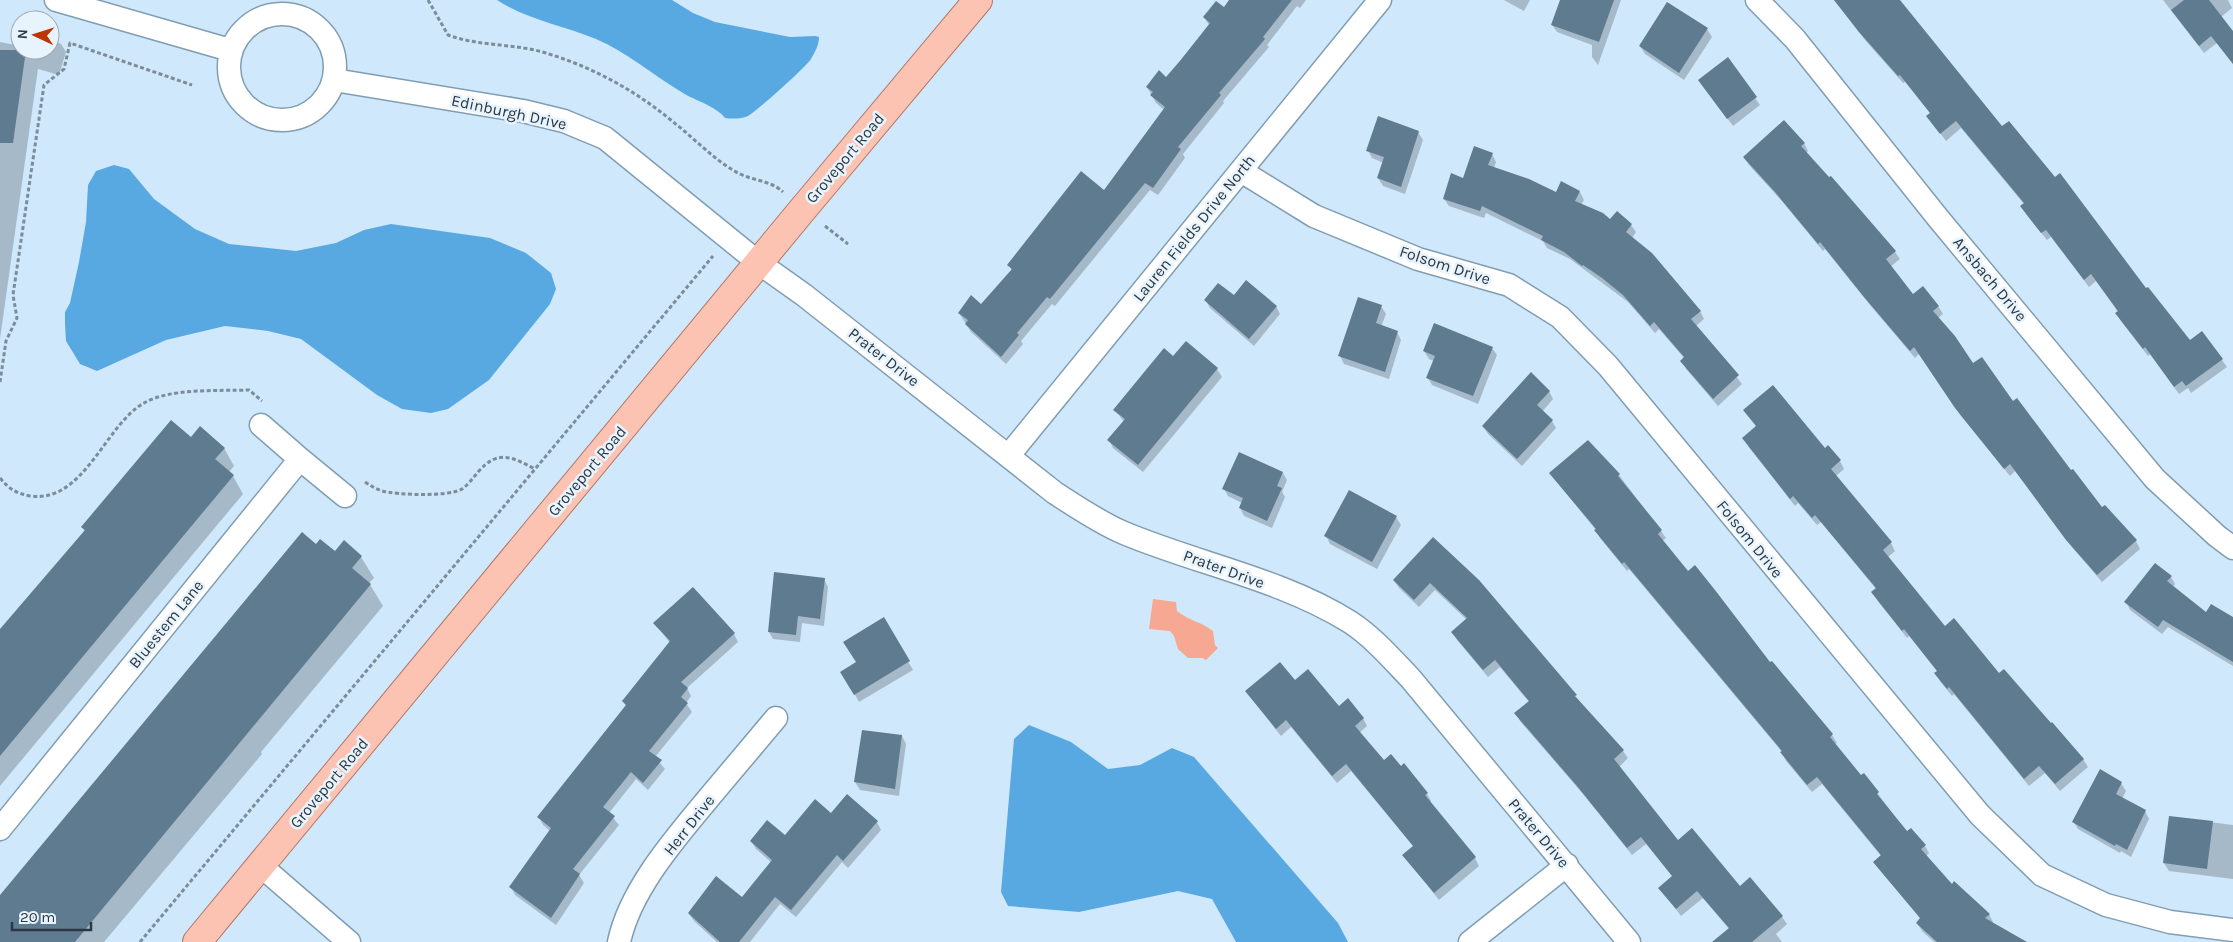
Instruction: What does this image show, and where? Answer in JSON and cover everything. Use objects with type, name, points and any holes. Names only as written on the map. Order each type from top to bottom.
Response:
[{"type":"main road","name":"Groveport Road","points":[[197,942],[802,209],[978,0]]},
{"type":"street","points":[[56,0],[230,50]]},
{"type":"street","name":"Lauren Fields Drive North","points":[[1009,456],[1380,0]]},
{"type":"street","name":"Ansbach Drive","points":[[1758,0],[1795,40],[1938,218],[2155,479],[2217,536],[2233,548]]},
{"type":"street","points":[[288,6],[320,29],[330,44],[335,62],[334,80],[327,96],[315,109],[300,118],[284,121],[267,118],[251,111],[239,99],[231,84],[228,67],[230,50],[239,34],[252,22],[288,6]]},
{"type":"street","name":"Edinburgh Drive","points":[[334,80],[523,111],[573,124],[605,138],[758,263]]},
{"type":"street","name":"Folsom Drive","points":[[1241,171],[1314,216],[1418,259],[1509,285],[1560,317],[1608,366],[1980,815],[2042,875],[2106,904],[2170,922],[2233,930]]},
{"type":"street","name":"Prater Drive","points":[[758,263],[804,295],[1055,493],[1091,516],[1124,533],[1315,604],[1351,623],[1383,649],[1411,679],[1629,942]]},
{"type":"street","points":[[261,425],[345,496]]},
{"type":"street","name":"Bluestem Lane","points":[[0,829],[300,459]]},
{"type":"street","name":"Herr Drive","points":[[619,942],[622,929],[643,887],[673,842],[776,718]]},
{"type":"street","points":[[261,866],[349,942]]},
{"type":"street","points":[[1470,942],[1566,866]]},
{"type":"path","points":[[428,0],[448,35],[547,53],[600,75],[648,102],[738,173],[777,187],[802,209],[848,244]]},
{"type":"path","points":[[0,382],[6,341],[17,318],[13,295],[44,85],[64,68],[70,43],[192,85]]},
{"type":"path","points":[[140,942],[728,238]]},
{"type":"shaded area","points":[[1153,599],[1176,602],[1177,611],[1213,631],[1215,645],[1218,648],[1206,660],[1202,658],[1188,658],[1178,649],[1174,636],[1170,631],[1149,629]]},
{"type":"water","points":[[497,0],[672,0],[693,13],[715,22],[790,37],[815,36],[819,37],[819,40],[818,46],[807,64],[761,106],[745,117],[725,118],[716,110],[683,93],[630,57],[608,45],[583,34],[521,13]]},
{"type":"water","points":[[114,165],[129,169],[154,199],[195,229],[229,244],[296,251],[336,243],[364,230],[391,224],[490,238],[526,253],[551,273],[556,289],[550,304],[489,380],[448,409],[431,413],[402,409],[377,395],[301,339],[268,331],[225,326],[166,340],[97,371],[80,364],[66,341],[65,312],[70,303],[79,262],[86,222],[88,185],[96,171]]},
{"type":"water","points":[[1029,725],[1071,742],[1108,769],[1140,765],[1172,748],[1194,757],[1338,923],[1348,942],[1236,942],[1212,899],[1178,891],[1079,912],[1008,906],[1001,892],[1014,739]]},
{"type":"building","points":[[1229,0],[1292,0],[1263,37],[1265,39],[1219,93],[1221,95],[1178,147],[1181,149],[1153,188],[1145,183],[1050,299],[1047,297],[1017,333],[1019,335],[1001,357],[965,324],[968,320],[958,313],[971,295],[981,304],[1012,269],[1007,265],[1081,171],[1104,190],[1165,107],[1150,95],[1153,92],[1146,87],[1159,70],[1166,77],[1180,61],[1210,23],[1203,17],[1216,1],[1224,7]]},
{"type":"building","points":[[1560,0],[1614,0],[1599,42],[1551,25]]},
{"type":"building","points":[[1834,0],[1900,0],[2002,126],[2009,121],[2055,177],[2060,173],[2146,288],[2148,287],[2190,340],[2202,331],[2223,359],[2186,386],[2182,381],[2174,387],[2145,347],[2143,349],[2115,313],[2118,311],[2091,274],[2084,280],[2046,230],[2041,233],[2020,206],[2024,203],[1956,121],[1940,134],[1926,116],[1930,113],[1900,75],[1898,76],[1859,32]]},
{"type":"building","points":[[2184,0],[2209,0],[2233,31],[2233,64],[2211,36],[2199,46],[2171,10]]},
{"type":"building","points":[[1667,2],[1708,28],[1679,73],[1639,46]]},
{"type":"building","points":[[0,50],[10,50],[10,60],[25,60],[13,143],[0,143]]},
{"type":"building","points":[[1728,57],[1757,97],[1727,119],[1698,80]]},
{"type":"building","points":[[1378,116],[1419,131],[1401,187],[1377,178],[1384,157],[1366,151]]},
{"type":"building","points":[[1784,120],[1805,143],[1801,146],[1829,177],[1831,176],[1896,251],[1886,259],[1913,294],[1923,286],[1939,306],[1933,311],[1955,336],[1973,363],[1982,357],[2013,401],[2017,398],[2071,470],[2073,469],[2102,507],[2105,505],[2137,540],[2097,575],[2066,540],[2010,464],[2004,469],[1955,408],[1914,347],[1910,351],[1820,242],[1818,244],[1743,157]]},
{"type":"building","points":[[1474,146],[1493,153],[1488,165],[1529,179],[1556,192],[1561,181],[1580,191],[1575,201],[1603,213],[1610,219],[1617,211],[1632,224],[1626,232],[1652,253],[1701,311],[1691,319],[1739,375],[1713,399],[1680,361],[1684,357],[1654,322],[1650,326],[1623,295],[1602,278],[1564,252],[1541,240],[1543,236],[1482,206],[1480,211],[1443,199],[1451,173],[1463,178]]},
{"type":"building","points":[[1246,280],[1277,306],[1249,339],[1204,300],[1218,283],[1234,295]]},
{"type":"building","points":[[1358,297],[1382,305],[1376,323],[1398,331],[1385,372],[1338,356]]},
{"type":"building","points":[[1434,323],[1493,347],[1473,396],[1426,378],[1435,356],[1423,351]]},
{"type":"building","points":[[1186,341],[1218,368],[1138,465],[1107,440],[1125,419],[1113,410],[1164,348],[1173,356]]},
{"type":"building","points":[[1531,372],[1550,391],[1537,405],[1553,420],[1517,459],[1482,426]]},
{"type":"building","points":[[1773,385],[1825,448],[1828,445],[1841,460],[1831,469],[1892,542],[1883,550],[1945,626],[1954,618],[1999,673],[2004,669],[2084,759],[2055,784],[2039,766],[2024,779],[1949,687],[1947,689],[1934,673],[1937,671],[1904,629],[1902,631],[1871,592],[1876,588],[1815,515],[1812,518],[1793,496],[1790,499],[1742,438],[1756,426],[1743,410]]},
{"type":"building","points":[[171,420],[191,437],[200,426],[225,448],[215,459],[234,475],[0,756],[0,629],[85,530],[81,527]]},
{"type":"building","points":[[1588,440],[1620,474],[1618,476],[1662,530],[1658,534],[1688,571],[1695,565],[1770,662],[1772,661],[1833,734],[1830,737],[1861,775],[1864,773],[1879,792],[1877,794],[1907,831],[1911,828],[1926,845],[1921,849],[1952,884],[1954,881],[1990,914],[1985,918],[2027,942],[1937,942],[1916,923],[1920,918],[1873,862],[1881,855],[1817,777],[1807,785],[1780,752],[1782,751],[1624,562],[1622,564],[1594,530],[1596,529],[1549,473]]},
{"type":"building","points":[[1239,452],[1283,472],[1277,486],[1282,488],[1267,521],[1239,508],[1243,498],[1222,489]]},
{"type":"building","points":[[1349,490],[1397,516],[1372,562],[1324,536]]},
{"type":"building","points":[[302,532],[316,544],[320,539],[335,551],[344,540],[362,556],[352,568],[371,584],[75,942],[0,942],[0,895]]},
{"type":"building","points":[[1433,537],[1479,580],[1577,695],[1575,696],[1624,750],[1614,759],[1678,840],[1692,828],[1740,886],[1750,877],[1783,916],[1752,942],[1712,942],[1729,928],[1697,891],[1676,909],[1658,888],[1672,876],[1641,837],[1627,848],[1514,713],[1529,701],[1495,660],[1483,670],[1451,632],[1467,618],[1430,583],[1414,600],[1393,580]]},
{"type":"building","points":[[2155,563],[2172,576],[2167,581],[2206,612],[2211,604],[2233,617],[2233,662],[2163,620],[2158,627],[2124,602]]},
{"type":"building","points":[[774,572],[825,578],[820,619],[798,616],[796,635],[768,632]]},
{"type":"building","points":[[693,587],[735,633],[681,682],[688,688],[681,697],[688,703],[649,751],[662,760],[643,783],[631,772],[603,807],[615,816],[573,869],[580,874],[551,918],[509,887],[551,828],[537,817],[626,705],[622,701],[670,641],[653,623]]},
{"type":"building","points":[[884,617],[910,661],[854,695],[840,672],[856,662],[843,642]]},
{"type":"building","points":[[1280,662],[1295,680],[1308,669],[1339,706],[1348,698],[1364,718],[1355,726],[1384,760],[1391,754],[1401,766],[1404,763],[1428,793],[1425,795],[1476,857],[1434,893],[1402,855],[1413,846],[1346,764],[1332,776],[1286,720],[1276,729],[1245,691]]},
{"type":"building","points":[[862,730],[902,735],[895,789],[854,782]]},
{"type":"building","points":[[2100,769],[2122,782],[2116,794],[2146,810],[2127,850],[2116,844],[2115,846],[2072,822]]},
{"type":"building","points":[[847,794],[878,821],[843,861],[837,855],[791,910],[775,897],[739,942],[720,942],[688,913],[716,876],[742,897],[772,860],[750,841],[767,820],[785,835],[815,799],[831,813]]},
{"type":"building","points":[[2169,816],[2213,821],[2207,869],[2163,863]]}]
